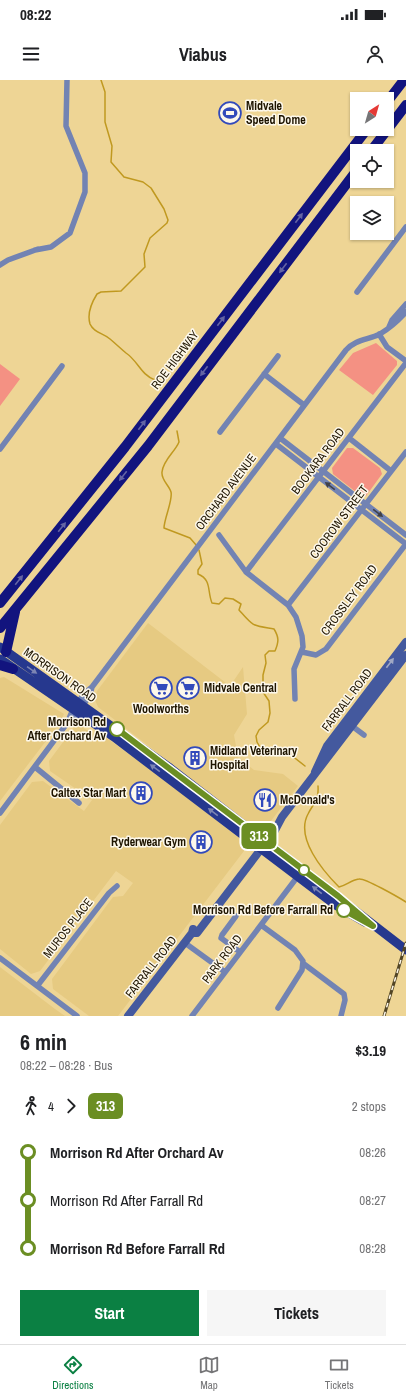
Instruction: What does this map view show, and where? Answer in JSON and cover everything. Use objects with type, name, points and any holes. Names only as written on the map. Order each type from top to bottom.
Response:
[{"type":"highway","points":[[394,93],[404,80]]},
{"type":"highway","points":[[376,144],[406,105]]},
{"type":"highway","name":"ROE HIGHWAY","points":[[0,603],[125,447],[362,136]]},
{"type":"highway","points":[[0,628],[148,446],[350,179]]},
{"type":"highway","points":[[2,653],[15,610]]},
{"type":"highway","points":[[0,665],[13,669]]},
{"type":"main road","name":"FARRALL ROAD","points":[[380,683],[406,642]]},
{"type":"main road","name":"MORRISON ROAD","points":[[2,653],[13,669],[79,707]]},
{"type":"main road","name":"MORRISON ROAD","points":[[2,653],[79,707],[262,844],[362,914],[373,926]]},
{"type":"main road","name":"FARRALL ROAD","points":[[128,1016],[192,933],[197,933],[262,844],[279,818],[282,817],[313,776],[343,731],[380,683],[406,655]]},
{"type":"main road","name":"FARRALL ROAD","points":[[343,731],[352,726],[363,705]]},
{"type":"main road","name":"MORRISON ROAD","points":[[262,844],[298,876],[349,914],[373,926],[406,950]]},
{"type":"street","points":[[0,266],[8,260],[35,250],[58,244],[70,233],[74,226],[86,187],[85,173],[75,152],[66,126],[68,82]]},
{"type":"street","points":[[357,292],[406,227]]},
{"type":"street","name":"ORCHARD AVENUE","points":[[389,327],[392,320],[406,304]]},
{"type":"street","name":"ORCHARD AVENUE","points":[[0,813],[68,722],[73,720],[86,692],[92,687],[350,346],[359,340],[379,334],[389,327],[397,324],[406,312]]},
{"type":"street","points":[[379,334],[387,347],[406,362]]},
{"type":"street","points":[[220,432],[278,356]]},
{"type":"street","name":"BOOKARA ROAD","points":[[246,572],[324,472],[406,362]]},
{"type":"street","points":[[0,449],[62,366]]},
{"type":"street","points":[[264,374],[304,405]]},
{"type":"street","points":[[280,438],[406,535]]},
{"type":"street","points":[[349,438],[391,471]]},
{"type":"street","points":[[276,444],[406,544]]},
{"type":"street","name":"COOROW STREET","points":[[288,605],[406,452]]},
{"type":"street","points":[[341,494],[345,489]]},
{"type":"street","points":[[385,527],[389,522]]},
{"type":"street","points":[[219,535],[246,572],[288,605],[294,612],[303,642],[302,652],[294,669],[295,699]]},
{"type":"street","name":"CROSSLEY ROAD","points":[[302,652],[316,655],[326,649],[406,544]]},
{"type":"street","points":[[352,726],[364,735]]},
{"type":"street","points":[[35,767],[79,803]]},
{"type":"street","name":"PARK ROAD","points":[[192,1016],[298,876]]},
{"type":"street","name":"MUROS PLACE","points":[[38,985],[109,893],[117,886]]},
{"type":"street","points":[[236,916],[221,938],[240,952]]},
{"type":"street","points":[[261,925],[295,950],[302,957],[304,964],[302,970],[278,1008]]},
{"type":"street","points":[[185,943],[225,972]]},
{"type":"street","points":[[0,958],[38,985],[77,1016]]},
{"type":"street","points":[[304,964],[344,994],[345,1000],[341,1016]]},
{"type":"shaded area","points":[[376,343],[397,361],[397,365],[373,395],[339,370],[353,353]]},
{"type":"shaded area","points":[[0,364],[20,379],[0,406]]},
{"type":"shaded area","points":[[347,448],[353,448],[380,468],[382,474],[366,496],[361,496],[333,474],[332,468]]},
{"type":"shaded area","points":[[148,623],[230,686],[243,667],[247,714],[234,735],[238,757],[254,770],[283,774],[298,786],[267,826],[254,827],[98,707],[95,700],[97,691]]},
{"type":"shaded area","points":[[4,677],[64,714],[59,724],[0,801],[0,678]]},
{"type":"shaded area","points":[[79,725],[98,737],[101,734],[151,770],[243,841],[244,851],[118,1016],[89,1016],[53,989],[52,979],[113,897],[123,896],[133,883],[116,871],[40,971],[31,974],[0,949],[0,825],[32,782],[43,781],[84,811],[92,800],[50,771],[49,761],[75,726]]},
{"type":"shaded area","points":[[0,967],[55,1009],[65,1016],[0,1016]]},
{"type":"waterway","points":[[101,80],[105,92],[105,122],[112,146],[111,162],[124,177],[143,182],[151,188],[164,209],[168,220],[167,223],[150,238],[144,254],[145,267],[121,291],[101,292],[97,294],[90,308],[89,320],[90,324],[96,331],[110,339],[130,356],[146,375],[155,380]]},
{"type":"waterway","points":[[177,431],[179,442],[167,460],[162,472],[163,478],[171,492],[170,505],[164,528],[190,538],[197,546]]},
{"type":"waterway","points":[[199,550],[202,564],[198,570],[198,574],[202,576],[207,583],[212,603],[219,604],[225,598],[233,599],[241,604],[239,610],[251,622],[257,626],[274,629],[276,632],[278,637],[277,645],[275,651],[269,651],[265,655],[266,663],[263,675],[263,692],[269,701],[270,713],[268,722],[259,730],[256,736],[257,742],[261,749],[268,754],[291,755],[305,766]]},
{"type":"waterway","points":[[318,786],[316,801],[308,814],[305,823],[305,833],[313,854],[319,863],[339,887],[351,881],[362,879],[382,888],[406,902]]},
{"type":"railway","points":[[384,1016],[406,943]]},
{"type":"bus line","name":"313","points":[[117,729],[362,914],[373,926],[344,910]]},
{"type":"place","name":"Midvale Speed Dome","points":[[230,113]]},
{"type":"place","name":"Woolworths","points":[[161,688]]},
{"type":"place","name":"Midvale Central","points":[[188,688]]},
{"type":"place","name":"Morrison Rd After Orchard Av","points":[[117,729]]},
{"type":"place","name":"Midland Veterinary Hospital","points":[[195,758]]},
{"type":"place","name":"Caltex Star Mart","points":[[141,793]]},
{"type":"place","name":"McDonald's","points":[[265,800]]},
{"type":"place","name":"Ryderwear Gym","points":[[201,842]]},
{"type":"place","name":"Morrison Rd Before Farrall Rd","points":[[344,910]]}]
